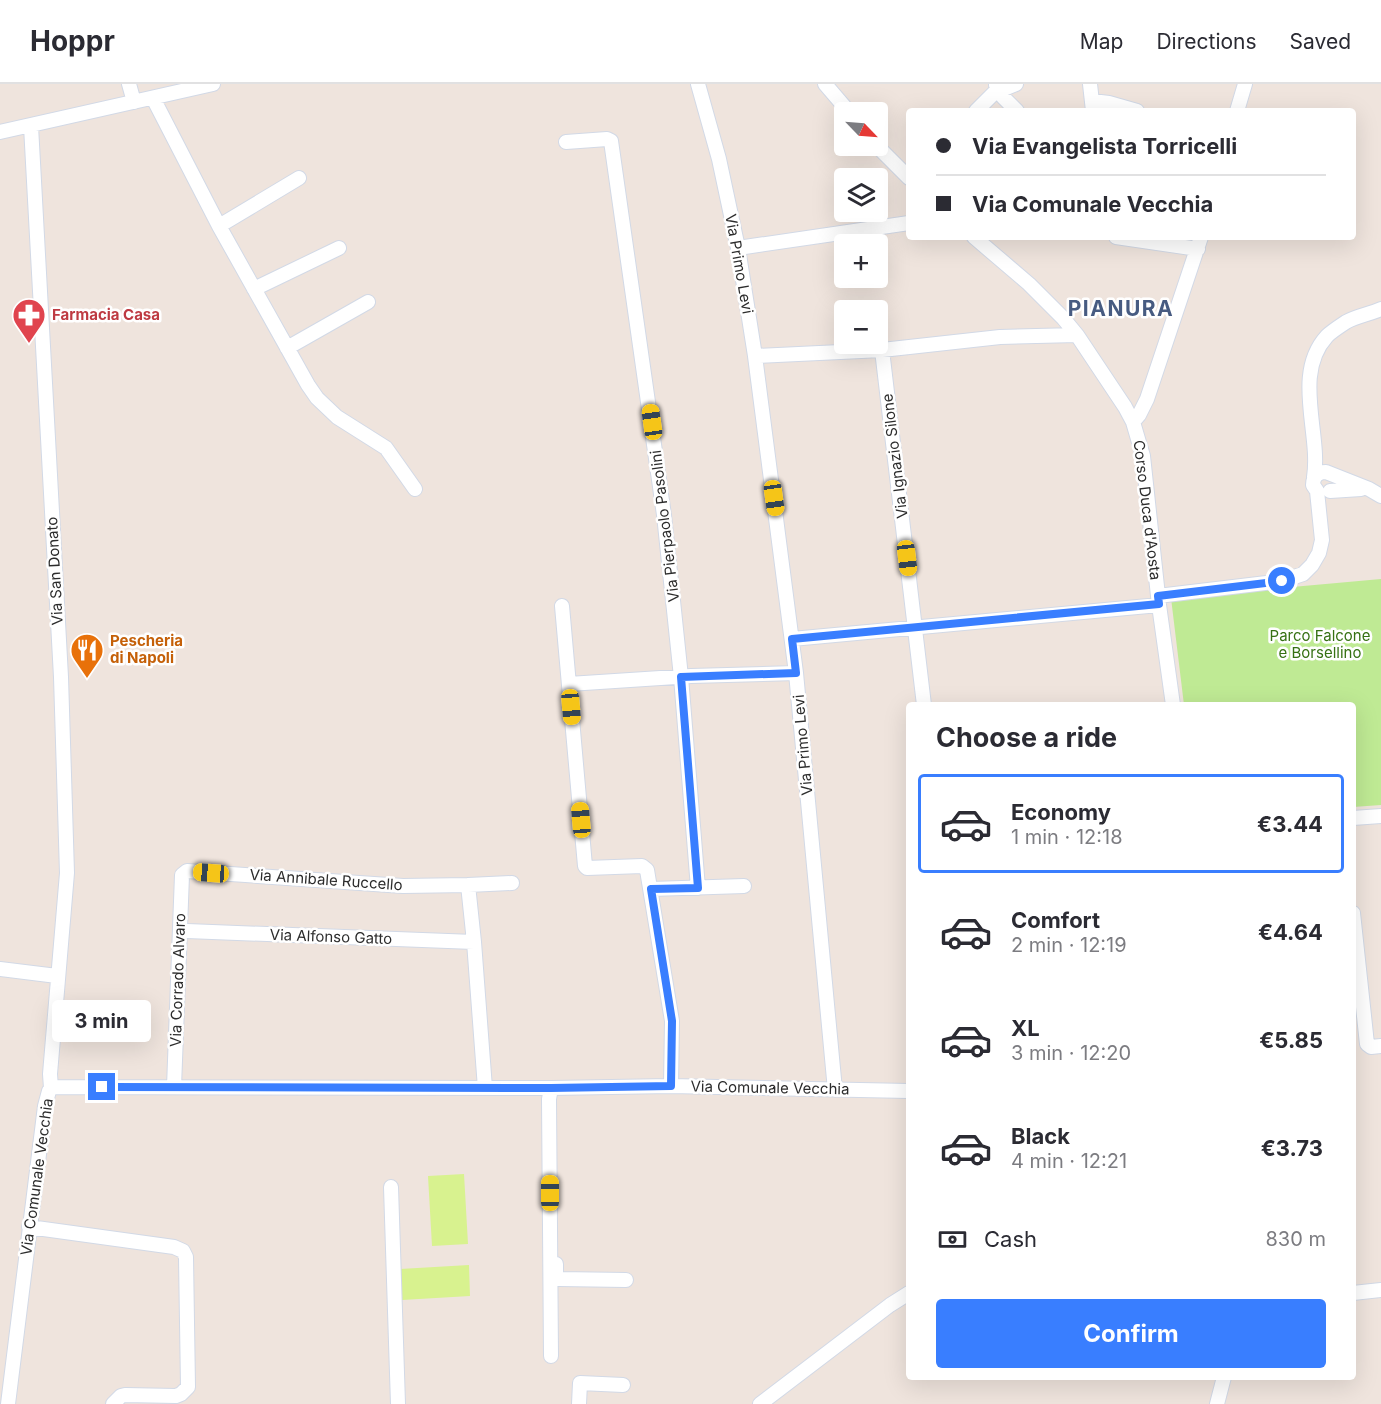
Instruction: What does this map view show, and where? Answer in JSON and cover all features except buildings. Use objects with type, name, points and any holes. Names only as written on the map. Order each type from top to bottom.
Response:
[{"type":"street","points":[[129,84],[134,102]]},
{"type":"street","points":[[0,132],[213,84]]},
{"type":"street","name":"Via Primo Levi","points":[[698,84],[719,159],[738,248],[755,356],[796,673],[835,1090]]},
{"type":"street","points":[[825,84],[840,102]]},
{"type":"street","points":[[979,108],[997,88],[1016,84]]},
{"type":"street","points":[[1090,84],[1093,106],[1109,103],[1126,108]]},
{"type":"street","points":[[1238,108],[1245,84]]},
{"type":"street","points":[[997,88],[1014,108]]},
{"type":"street","points":[[153,98],[219,226],[308,385],[327,409],[386,448],[416,489]]},
{"type":"street","name":"Via San Donato","points":[[31,126],[61,677],[67,873],[57,976],[51,1088]]},
{"type":"street","name":"Via Pierpaolo Pasolini","points":[[566,142],[607,139],[611,141],[656,445],[681,677],[698,888]]},
{"type":"street","points":[[887,156],[906,175]]},
{"type":"street","points":[[219,226],[299,178]]},
{"type":"street","points":[[738,248],[906,223]]},
{"type":"street","name":"Corso Duca d'Aosta","points":[[977,240],[1047,301],[1077,335],[1133,422],[1143,456],[1158,600],[1173,702]]},
{"type":"street","points":[[1133,422],[1147,399],[1200,243],[1158,240]]},
{"type":"street","points":[[254,289],[339,248]]},
{"type":"street","points":[[287,348],[368,302]]},
{"type":"street","points":[[792,639],[1158,600],[1282,581],[1303,574],[1319,553],[1322,540],[1322,478],[1310,387],[1315,356],[1327,336],[1349,320],[1381,309]]},
{"type":"street","points":[[888,349],[1000,337],[1077,335]]},
{"type":"street","points":[[755,356],[834,352]]},
{"type":"street","name":"Via Ignazio Silone","points":[[882,354],[924,702]]},
{"type":"street","points":[[1322,478],[1375,492]]},
{"type":"street","points":[[562,606],[585,866],[587,868],[644,866],[648,872],[672,1021],[671,1086]]},
{"type":"street","points":[[569,684],[796,673]]},
{"type":"street","points":[[1356,818],[1381,816]]},
{"type":"street","name":"Via Annibale Ruccello","points":[[184,872],[403,886],[512,883]]},
{"type":"street","name":"Via Corrado Alvaro","points":[[174,1087],[182,875],[184,872]]},
{"type":"street","points":[[468,885],[485,1088]]},
{"type":"street","points":[[651,889],[744,886]]},
{"type":"street","name":"Via Alfonso Gatto","points":[[187,931],[474,942]]},
{"type":"street","points":[[1356,941],[1367,1044],[1371,1047],[1381,1046]]},
{"type":"street","points":[[0,969],[57,976]]},
{"type":"street","name":"Via Comunale Vecchia","points":[[8,1404],[45,1106],[51,1088],[671,1086],[906,1091]]},
{"type":"street","points":[[551,1088],[554,1100],[556,1276],[560,1280],[626,1280]]},
{"type":"street","points":[[551,1088],[549,1099],[551,1356]]},
{"type":"street","points":[[391,1187],[398,1404]]},
{"type":"street","points":[[29,1227],[174,1247],[183,1251],[186,1257],[188,1387],[176,1396],[125,1395],[113,1404]]},
{"type":"street","points":[[1356,1293],[1381,1290]]},
{"type":"street","points":[[760,1404],[906,1295]]},
{"type":"street","points":[[1217,1404],[1223,1380]]},
{"type":"street","points":[[579,1404],[580,1383],[623,1384]]},
{"type":"green space","name":"Parco Falcone e Borsellino","points":[[1381,579],[1381,805],[1356,807],[1356,702],[1184,702],[1171,598]]},
{"type":"green space","points":[[464,1174],[468,1244],[432,1246],[428,1176]]},
{"type":"green space","points":[[469,1265],[470,1296],[402,1300],[400,1269]]},
{"type":"place","name":"Farmacia Casa","points":[[29,344]]},
{"type":"place","name":"Pescheria di Napoli","points":[[87,679]]},
{"type":"district","name":"PIANURA","points":[[1121,309]]},
{"type":"route","points":[[102,1087],[671,1086],[672,1021],[651,889],[698,888],[681,677],[796,673],[792,639],[1159,604],[1158,596],[1282,581]]}]
